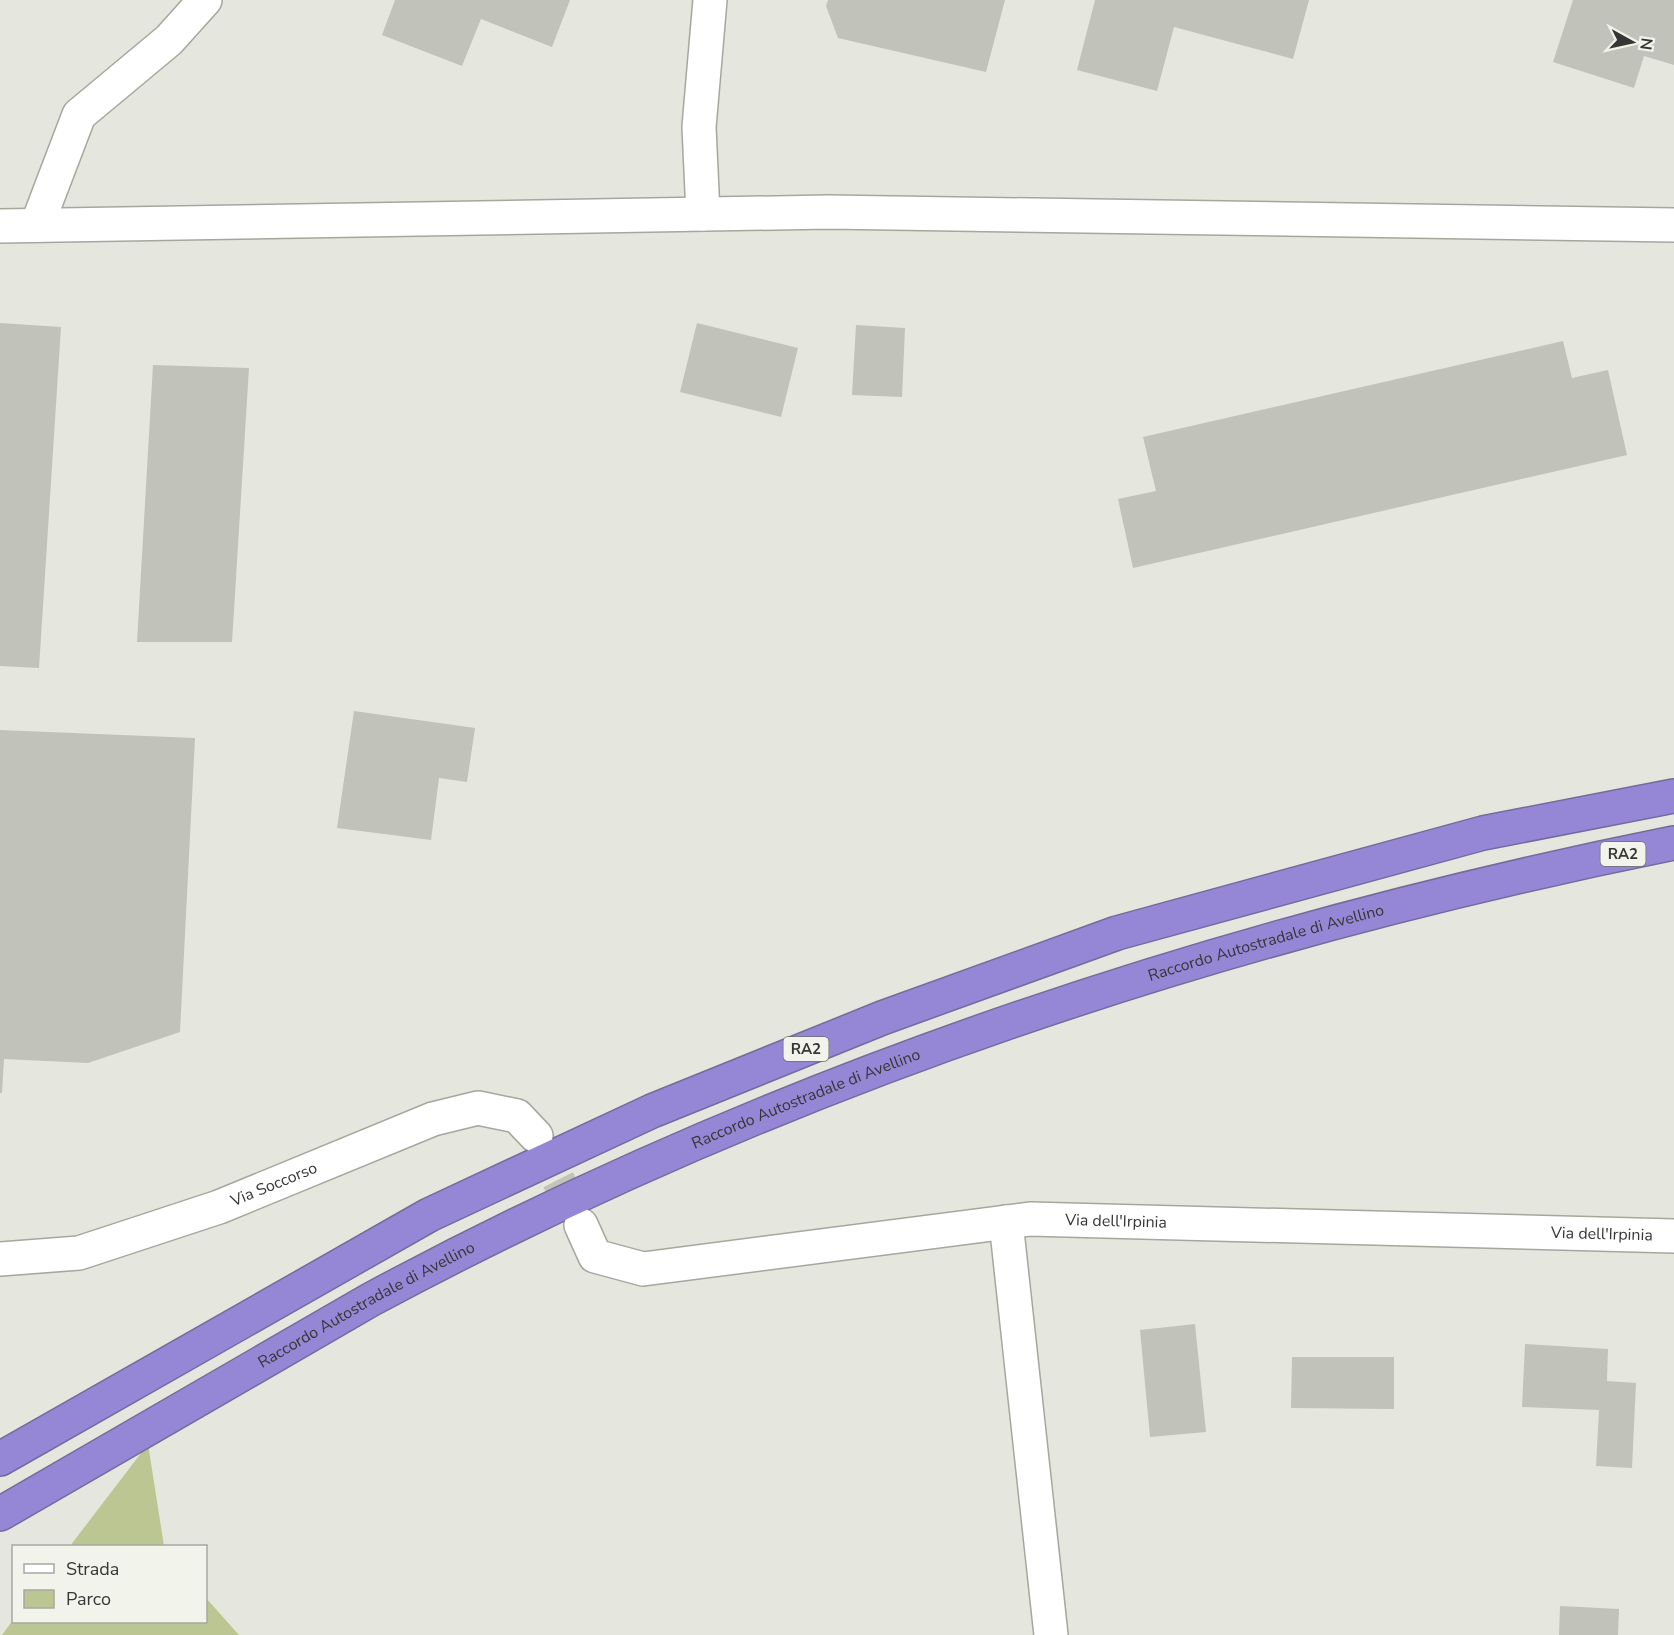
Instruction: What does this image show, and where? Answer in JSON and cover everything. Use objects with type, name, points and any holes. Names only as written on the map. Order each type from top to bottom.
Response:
[{"type":"highway","name":"RA2","points":[[0,1459],[429,1215],[652,1111],[882,1018],[1117,933],[1483,833],[1674,796]]},
{"type":"highway","name":"Raccordo Autostradale di Avellino","points":[[0,1514],[370,1300],[428,1269],[563,1203],[732,1128],[943,1045],[1073,1000],[1219,954],[1491,882],[1674,843]]},
{"type":"street","points":[[37,225],[79,115],[169,40],[205,0]]},
{"type":"street","points":[[703,214],[699,127],[710,0]]},
{"type":"street","points":[[0,226],[828,212],[1674,225]]},
{"type":"street","name":"Via Soccorso","points":[[0,1259],[79,1253],[219,1207],[433,1119],[478,1108],[517,1116],[536,1136]]},
{"type":"street","name":"Via dell'Irpinia","points":[[581,1225],[595,1256],[643,1269],[1030,1219],[1674,1236]]},
{"type":"street","points":[[1006,1222],[1051,1635]]},
{"type":"green space","points":[[148,1444],[164,1545],[71,1545]]},
{"type":"green space","points":[[207,1599],[239,1635],[2,1635],[12,1621],[207,1623]]},
{"type":"building","points":[[395,0],[570,0],[552,47],[481,19],[462,66],[382,35]]},
{"type":"building","points":[[828,0],[1005,0],[986,72],[838,38],[826,6]]},
{"type":"building","points":[[1095,0],[1309,0],[1293,59],[1174,27],[1157,91],[1077,70]]},
{"type":"building","points":[[1573,0],[1674,0],[1674,65],[1644,56],[1634,88],[1553,62]]},
{"type":"building","points":[[0,323],[61,327],[39,668],[0,666]]},
{"type":"building","points":[[697,323],[798,348],[781,417],[680,392]]},
{"type":"building","points":[[856,325],[905,328],[902,397],[852,395]]},
{"type":"building","points":[[1563,341],[1572,378],[1608,370],[1627,455],[1133,568],[1118,499],[1156,491],[1143,437]]},
{"type":"building","points":[[153,365],[249,368],[232,642],[137,642]]},
{"type":"building","points":[[354,711],[475,728],[467,782],[439,778],[431,840],[337,828]]},
{"type":"building","points":[[0,730],[195,738],[180,1032],[88,1063],[4,1059],[2,1093],[0,1093]]},
{"type":"building","points":[[1195,1324],[1206,1432],[1150,1437],[1140,1330]]},
{"type":"building","points":[[1525,1344],[1608,1349],[1607,1381],[1636,1383],[1632,1468],[1596,1466],[1599,1410],[1522,1407]]},
{"type":"building","points":[[1292,1357],[1394,1357],[1394,1409],[1291,1408]]},
{"type":"building","points":[[1560,1606],[1619,1609],[1618,1635],[1559,1635]]},
{"type":"tunnel","points":[[536,1136],[581,1225]]}]
